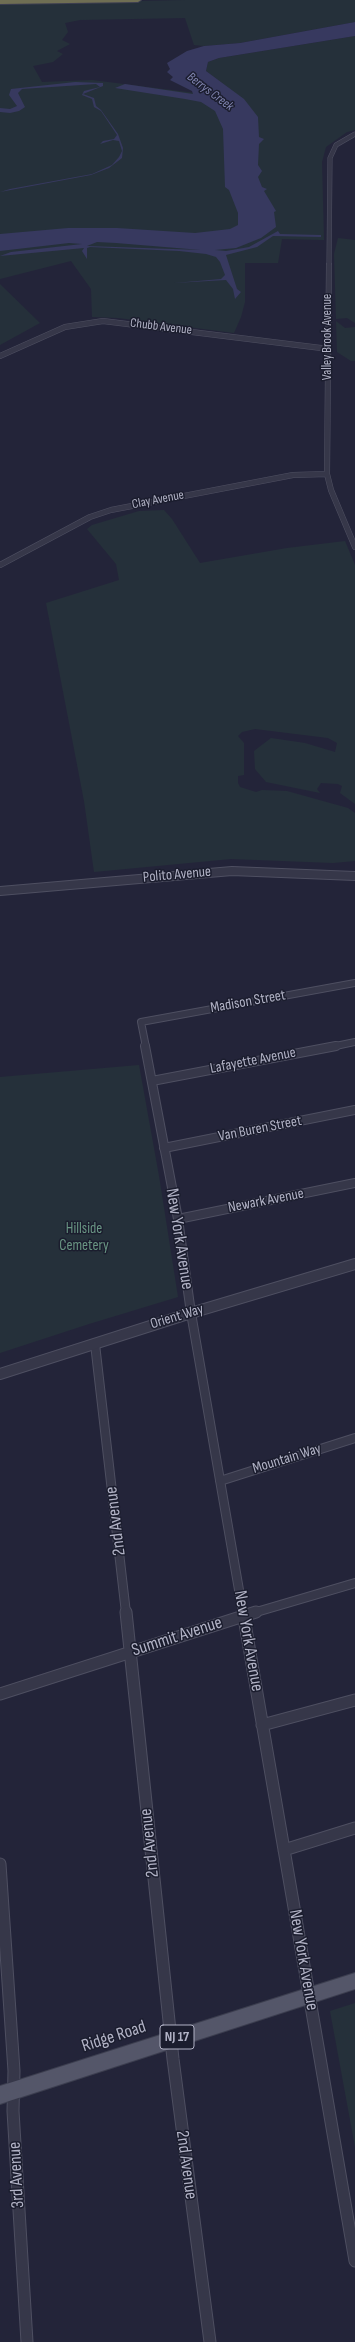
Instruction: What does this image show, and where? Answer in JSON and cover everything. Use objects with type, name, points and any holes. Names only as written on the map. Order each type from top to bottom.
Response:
[{"type":"highway","points":[[1,2],[138,0]]},
{"type":"main road","name":"Ridge Road","points":[[6,2093],[355,1981]]},
{"type":"street","name":"Valley Brook Avenue","points":[[355,134],[340,142],[331,153],[328,474],[331,490],[355,547]]},
{"type":"street","name":"Chubb Avenue","points":[[0,356],[65,327],[103,321],[329,349]]},
{"type":"street","name":"Clay Avenue","points":[[0,565],[90,517],[109,510],[293,475],[328,474]]},
{"type":"street","name":"Polito Avenue","points":[[0,890],[232,871],[355,876]]},
{"type":"street","name":"Madison Street","points":[[141,1022],[355,983]]},
{"type":"street","name":"New York Avenue","points":[[141,1022],[178,1219],[191,1313],[355,2260]]},
{"type":"street","name":"Lafayette Avenue","points":[[152,1081],[355,1042]]},
{"type":"street","name":"Van Buren Street","points":[[164,1148],[355,1110]]},
{"type":"street","name":"Newark Avenue","points":[[178,1219],[355,1183]]},
{"type":"street","name":"Orient Way","points":[[0,1374],[191,1313],[355,1264]]},
{"type":"street","name":"2nd Avenue","points":[[95,1344],[131,1652],[171,2039],[210,2342]]},
{"type":"street","name":"Mountain Way","points":[[220,1481],[355,1438]]},
{"type":"street","name":"Summit Avenue","points":[[0,1694],[243,1616],[355,1583]]},
{"type":"street","points":[[262,1724],[355,1700]]},
{"type":"street","points":[[284,1850],[355,1828]]},
{"type":"street","name":"3rd Avenue","points":[[0,1864],[14,2071],[6,2093],[27,2342]]},
{"type":"green space","points":[[185,0],[355,0],[355,22],[240,43],[204,46],[194,45],[185,18],[80,20],[65,23],[68,32],[62,40],[70,44],[57,51],[63,54],[53,62],[33,66],[42,82],[92,80],[243,99],[206,71],[208,62],[219,58],[355,36],[355,130],[347,132],[326,147],[322,162],[324,240],[282,239],[278,263],[245,263],[245,302],[241,317],[234,333],[118,318],[92,317],[91,289],[71,261],[0,279],[0,4]]},
{"type":"green space","points":[[338,238],[355,240],[355,323],[347,318],[336,319],[334,254]]},
{"type":"green space","points":[[0,284],[40,323],[0,345]]},
{"type":"green space","points":[[336,321],[345,328],[355,327],[355,361],[351,361],[337,352]]},
{"type":"green space","points":[[164,510],[172,519],[200,563],[287,548],[345,541],[355,565],[355,804],[340,793],[342,786],[338,784],[321,783],[317,789],[320,793],[266,782],[255,769],[254,751],[271,738],[305,743],[335,752],[337,743],[328,738],[255,729],[242,732],[238,736],[244,743],[244,775],[238,776],[238,783],[240,787],[256,792],[262,790],[287,791],[348,808],[355,813],[355,861],[333,863],[231,859],[94,872],[84,801],[46,603],[119,580],[116,564],[87,529],[92,525],[139,511]]},
{"type":"green space","name":"Hillside Cemetery","points":[[139,1065],[159,1176],[178,1297],[0,1353],[0,1077]]},
{"type":"green space","points":[[355,2003],[355,2147],[330,2011]]},
{"type":"water","name":"Berrys Creek","points":[[355,22],[355,36],[219,58],[208,62],[206,71],[244,99],[258,117],[259,137],[264,139],[259,144],[258,165],[262,171],[258,177],[262,187],[267,189],[264,191],[276,211],[274,212],[276,227],[261,238],[236,248],[215,250],[226,251],[249,247],[278,231],[280,234],[321,235],[321,237],[273,236],[257,247],[226,255],[237,289],[241,292],[235,299],[233,289],[226,280],[174,283],[221,279],[225,275],[220,262],[216,257],[206,254],[179,251],[90,247],[87,248],[87,259],[82,251],[84,248],[0,256],[11,252],[82,244],[69,243],[0,251],[0,234],[68,228],[117,228],[195,233],[230,229],[238,225],[238,213],[229,190],[225,187],[223,129],[215,111],[201,102],[115,88],[125,84],[193,94],[192,91],[170,80],[173,77],[167,72],[170,69],[167,63],[187,51],[204,46],[240,43]],"holes":[[[97,242],[201,250],[87,246]]]},
{"type":"water","points":[[75,82],[103,83],[103,86],[83,94],[94,98],[96,106],[101,110],[118,134],[123,148],[122,158],[109,168],[91,175],[0,192],[92,174],[112,165],[119,157],[122,151],[119,141],[113,140],[100,144],[103,141],[114,139],[117,135],[101,111],[94,107],[92,99],[82,95],[84,91],[100,87],[96,84],[22,89],[18,93],[25,107],[19,111],[10,113],[0,112],[0,108],[10,109],[17,106],[9,95],[11,89]]}]
